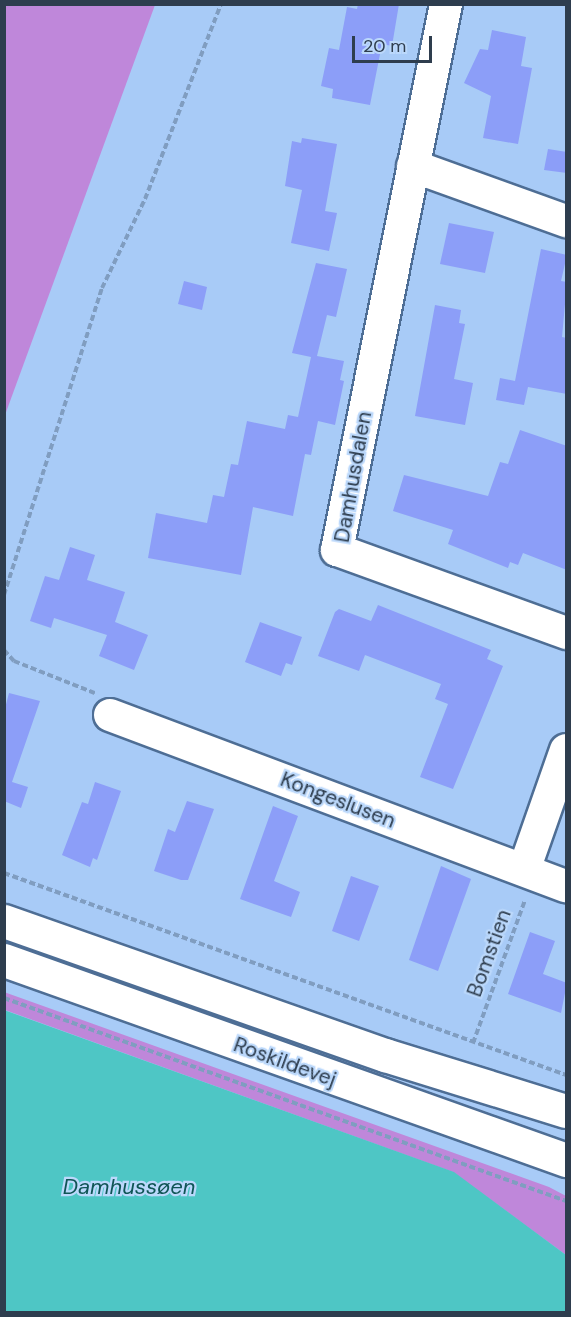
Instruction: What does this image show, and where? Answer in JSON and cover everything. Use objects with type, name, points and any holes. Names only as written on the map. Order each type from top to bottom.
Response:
[{"type":"main road","name":"Roskildevej","points":[[4,921],[385,1055],[567,1111]]},
{"type":"main road","name":"Roskildevej","points":[[4,960],[567,1160]]},
{"type":"street","name":"Damhusdalen","points":[[446,4],[337,550],[567,633]]},
{"type":"street","points":[[413,166],[567,221]]},
{"type":"street","name":"Kongeslusen","points":[[110,715],[567,886]]},
{"type":"street","points":[[529,872],[567,750]]},
{"type":"path","points":[[4,595],[102,288],[145,199],[220,4]]},
{"type":"path","points":[[4,650],[14,661],[96,693],[110,715]]},
{"type":"path","name":"Bomstien","points":[[473,1043],[529,872]]},
{"type":"path","points":[[4,873],[567,1075]]},
{"type":"path","points":[[4,998],[567,1201]]},
{"type":"shaded area","points":[[4,5],[155,5],[5,415]]},
{"type":"shaded area","points":[[4,992],[549,1187],[566,1196],[566,1255],[453,1172],[5,1010]]},
{"type":"water","name":"Damhussøen","points":[[4,1010],[454,1172],[566,1255],[566,1312],[5,1312]]},
{"type":"building","points":[[358,4],[399,4],[392,46],[382,44],[370,105],[332,98],[333,89],[321,86],[329,48],[339,50],[347,7],[357,9]]},
{"type":"building","points":[[492,30],[526,37],[521,66],[532,68],[518,144],[483,138],[491,96],[464,83],[480,49],[488,50]]},
{"type":"building","points":[[302,138],[337,144],[325,211],[337,213],[329,251],[291,243],[302,190],[285,186],[292,141],[301,143]]},
{"type":"building","points":[[548,149],[567,152],[567,173],[544,170]]},
{"type":"building","points":[[449,223],[494,232],[485,273],[440,264]]},
{"type":"building","points":[[541,249],[567,255],[561,281],[567,282],[562,337],[567,338],[567,394],[528,387],[524,405],[496,400],[500,378],[515,381]]},
{"type":"building","points":[[316,263],[347,269],[336,317],[327,315],[317,356],[344,361],[340,380],[344,381],[335,425],[318,421],[311,455],[305,454],[293,516],[253,507],[241,575],[148,558],[156,513],[207,523],[213,495],[224,497],[231,464],[238,465],[247,421],[285,429],[288,415],[298,417],[311,357],[292,353]]},
{"type":"building","points":[[184,281],[207,287],[202,310],[178,304]]},
{"type":"building","points":[[435,305],[461,310],[459,323],[465,324],[454,379],[473,383],[465,425],[415,416]]},
{"type":"building","points":[[520,430],[567,446],[567,570],[523,553],[518,565],[510,562],[508,568],[448,544],[453,530],[393,511],[404,475],[488,496],[500,462],[508,464]]},
{"type":"building","points":[[70,547],[95,555],[87,580],[125,592],[115,622],[148,635],[134,670],[99,656],[107,635],[54,618],[51,628],[30,621],[45,576],[59,580]]},
{"type":"building","points":[[378,605],[491,650],[487,659],[503,666],[453,789],[420,777],[448,704],[435,699],[441,684],[365,655],[359,671],[318,656],[335,612],[339,609],[371,621]]},
{"type":"building","points":[[260,622],[302,637],[292,665],[286,663],[281,676],[245,662]]},
{"type":"building","points":[[9,693],[40,701],[12,782],[28,787],[21,808],[4,801],[4,712]]},
{"type":"building","points":[[95,782],[121,791],[97,860],[93,858],[90,867],[62,855],[82,802],[88,804]]},
{"type":"building","points":[[187,801],[214,809],[188,880],[181,880],[154,871],[168,829],[175,832]]},
{"type":"building","points":[[273,806],[298,816],[274,881],[300,892],[291,917],[240,899]]},
{"type":"building","points":[[441,866],[471,879],[438,971],[409,960]]},
{"type":"building","points":[[351,876],[379,886],[359,941],[332,931]]},
{"type":"building","points":[[530,932],[555,941],[543,974],[567,983],[561,1013],[508,994]]}]
